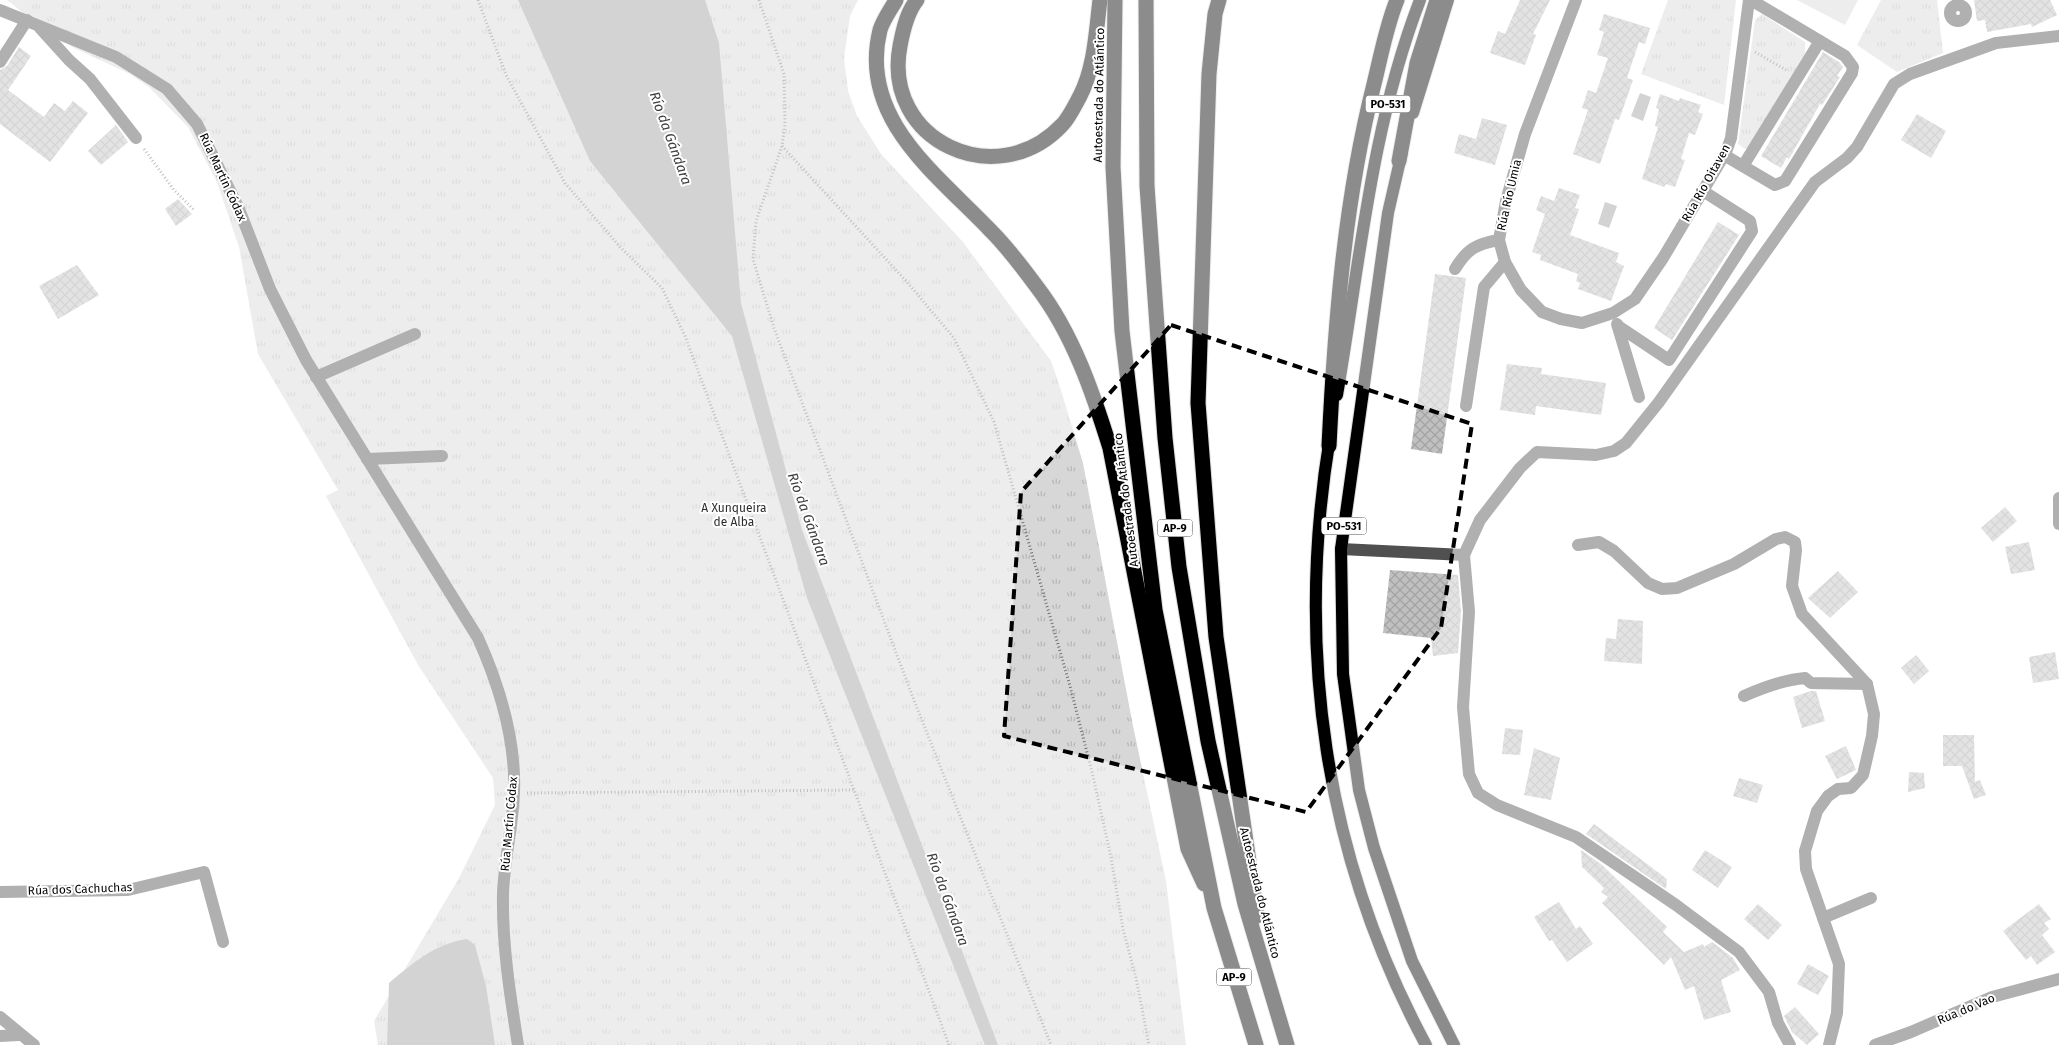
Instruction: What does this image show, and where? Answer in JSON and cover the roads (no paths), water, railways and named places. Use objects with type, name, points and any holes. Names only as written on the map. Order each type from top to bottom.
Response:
[{"type":"highway","points":[[896,0],[880,28],[876,57],[880,94],[896,127],[944,186],[992,231],[1039,288],[1081,363],[1097,406],[1110,448],[1188,849],[1214,908]]},
{"type":"highway","points":[[917,0],[906,21],[897,59],[903,97],[914,118],[942,145],[968,154],[990,158],[1020,153],[1038,145],[1063,124],[1081,94],[1092,58],[1100,0]]},
{"type":"highway","name":"Autoestrada do Atlántico","points":[[1115,0],[1113,167],[1124,351],[1155,610],[1214,908],[1256,1045]]},
{"type":"highway","name":"Autoestrada do Atlántico","points":[[1146,0],[1148,186],[1165,438],[1180,567],[1208,741],[1245,904],[1270,994],[1287,1045]]},
{"type":"highway","points":[[1219,0],[1215,14],[1209,74],[1198,403],[1216,637],[1270,994]]},
{"type":"highway","points":[[1329,446],[1334,339],[1349,200],[1368,107],[1396,0]]},
{"type":"highway","points":[[1399,161],[1417,63],[1437,0]]},
{"type":"main road","name":"PO-531","points":[[1420,0],[1410,27],[1386,110],[1365,210],[1329,446],[1319,536],[1315,611],[1316,658],[1336,808],[1353,872],[1370,918],[1407,1010],[1426,1045]]},
{"type":"main road","name":"PO-531","points":[[1448,0],[1399,161],[1388,213],[1341,549],[1343,674],[1359,790],[1374,848],[1412,961],[1454,1045]]},
{"type":"street","name":"Rúa Río Umia","points":[[1576,0],[1525,134],[1506,201],[1499,240],[1505,262],[1521,290],[1542,312],[1561,319],[1582,322],[1614,312]]},
{"type":"street","points":[[1724,155],[1775,186],[1785,181],[1852,73],[1853,67],[1845,56],[1750,0]]},
{"type":"street","name":"Rúa Río Oitaven","points":[[1614,312],[1635,299],[1645,286],[1724,155],[1731,138],[1750,0]]},
{"type":"street","name":"Rúa Martín Códax","points":[[0,10],[116,57],[167,89],[197,124],[207,141],[239,210],[270,289],[316,377],[478,638],[492,668],[504,710],[514,770],[514,793],[506,844],[503,910],[511,1000],[518,1045]]},
{"type":"street","points":[[0,62],[32,22]]},
{"type":"street","name":"Rúa Martín Códax","points":[[32,22],[90,79],[136,138]]},
{"type":"street","points":[[1790,1045],[1778,1023],[1768,992],[1739,952],[1576,837],[1497,805],[1478,793],[1469,774],[1463,707],[1469,612],[1464,555],[1480,520],[1520,468],[1537,452],[1596,455],[1614,451],[1626,443],[1659,402],[1815,182],[1847,158],[1857,147],[1894,84],[1910,74],[1996,43],[2059,36]]},
{"type":"street","points":[[1743,166],[1820,41]]},
{"type":"street","points":[[1618,326],[1669,360],[1747,240],[1752,231],[1750,221],[1703,191]]},
{"type":"street","points":[[1455,269],[1464,255],[1481,243],[1499,240]]},
{"type":"street","points":[[1466,406],[1484,287],[1505,262]]},
{"type":"street","points":[[1614,312],[1639,398]]},
{"type":"street","points":[[316,377],[415,334]]},
{"type":"street","points":[[367,459],[442,456]]},
{"type":"street","points":[[2059,498],[2059,524]]},
{"type":"street","points":[[1578,545],[1599,542],[1614,551],[1648,583],[1662,589],[1677,588],[1734,564],[1776,539],[1785,537],[1795,542],[1796,550],[1792,586],[1802,614],[1867,684],[1874,714],[1872,736],[1863,776],[1851,788],[1838,789],[1828,796],[1817,811],[1805,851],[1806,869],[1839,964],[1836,1013],[1829,1045]]},
{"type":"street","points":[[1341,549],[1464,555]]},
{"type":"street","points":[[1744,696],[1764,687],[1793,679],[1805,678],[1811,683],[1867,684]]},
{"type":"street","name":"Rúa dos Cachuchas","points":[[0,892],[128,890],[204,872],[223,942]]},
{"type":"street","points":[[1823,918],[1871,898]]},
{"type":"street","name":"Rúa do Vao","points":[[1874,1045],[1911,1032],[1992,997],[2059,979]]},
{"type":"street","points":[[0,1017],[19,1035],[34,1045]]},
{"type":"street","points":[[0,1036],[19,1035]]},
{"type":"water","name":"Río da Gándara","points":[[518,0],[705,0],[719,43],[741,303],[802,530],[998,1045],[985,1045],[807,598],[732,336],[590,161]]},
{"type":"water","points":[[1640,93],[1651,97],[1643,121],[1631,116]]},
{"type":"water","points":[[1605,202],[1617,206],[1609,228],[1598,224]]},
{"type":"water","points":[[467,939],[475,945],[486,986],[495,1045],[387,1045],[389,983],[425,955],[444,945]]},
{"type":"park label","name":"A Xunqueira de Alba","points":[[734,515]]}]
